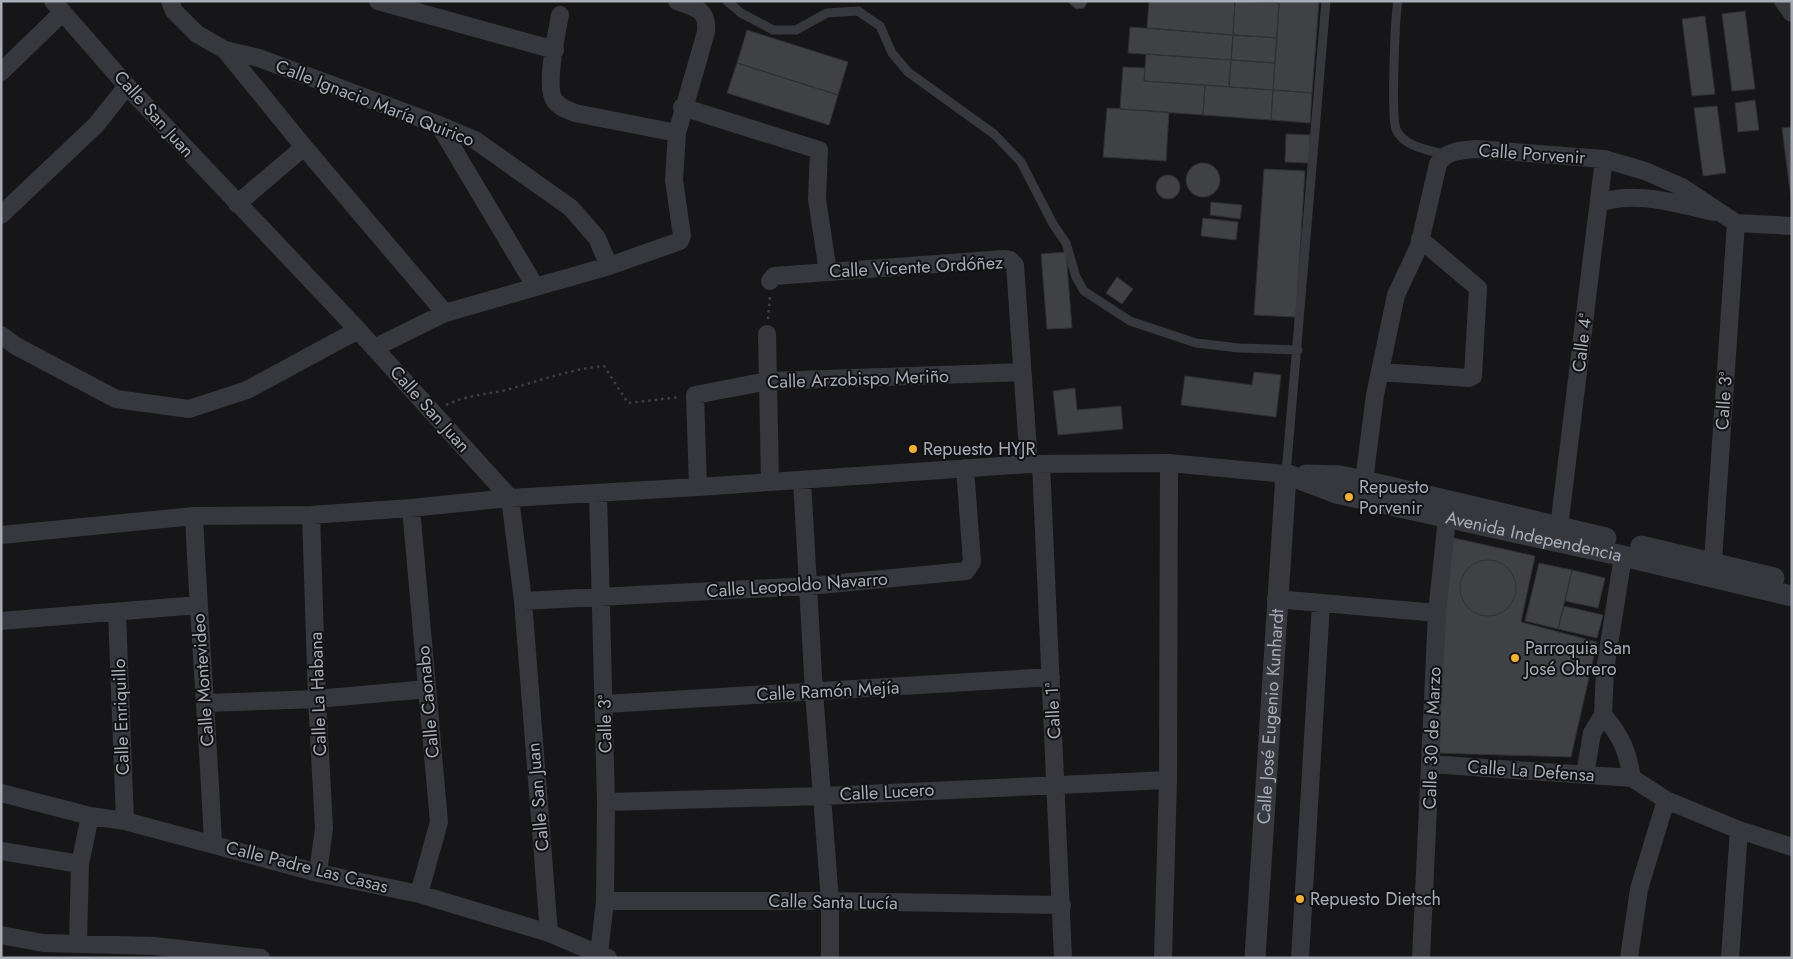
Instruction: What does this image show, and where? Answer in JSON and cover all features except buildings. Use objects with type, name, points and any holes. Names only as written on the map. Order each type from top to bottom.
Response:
[{"type":"street","name":"Calle Ignacio María Quirico","points":[[170,1],[174,11],[197,34],[225,50],[260,58],[475,140],[571,208],[586,223],[596,238],[608,266]]},
{"type":"street","points":[[378,1],[555,50]]},
{"type":"street","points":[[374,348],[445,313],[608,266],[681,239],[674,180],[677,133],[682,107],[706,32],[707,19],[703,13],[677,1]]},
{"type":"street","points":[[1783,1],[1792,13]]},
{"type":"street","points":[[1,72],[58,6]]},
{"type":"street","name":"Calle San Juan","points":[[58,6],[127,86],[358,330],[510,498],[523,601],[549,933]]},
{"type":"street","points":[[560,15],[551,86],[554,100],[562,108],[677,133]]},
{"type":"street","points":[[225,50],[445,313]]},
{"type":"street","points":[[1,215],[96,125],[127,86]]},
{"type":"street","points":[[682,107],[818,150],[817,199],[828,272]]},
{"type":"street","points":[[439,125],[535,286]]},
{"type":"street","points":[[237,204],[304,146]]},
{"type":"street","name":"Calle Porvenir","points":[[1446,155],[1476,149],[1604,159],[1644,170],[1682,187],[1736,223]]},
{"type":"street","points":[[1364,481],[1380,372],[1398,292],[1415,257],[1438,164],[1446,155]]},
{"type":"street","name":"Calle 4ª","points":[[1559,527],[1604,159]]},
{"type":"street","points":[[1599,203],[1613,198],[1628,198],[1661,201],[1722,213]]},
{"type":"street","points":[[1736,223],[1792,226]]},
{"type":"street","name":"Calle 3ª","points":[[1712,570],[1736,223]]},
{"type":"street","points":[[1380,372],[1469,378],[1473,376],[1478,288],[1420,239]]},
{"type":"street","name":"Calle Vicente Ordóñez","points":[[770,280],[774,276],[1010,260],[1015,265],[1022,372],[1035,464]]},
{"type":"street","points":[[1,335],[16,346],[116,399],[189,409],[247,390],[358,330]]},
{"type":"street","points":[[768,334],[770,482]]},
{"type":"street","name":"Calle Arzobispo Meriño","points":[[695,395],[768,381],[1022,372]]},
{"type":"street","points":[[695,395],[698,487]]},
{"type":"street","points":[[1163,958],[1168,780],[1169,462]]},
{"type":"street","points":[[1,534],[194,516],[311,515],[411,508],[510,498],[1035,464],[1169,462],[1286,474]]},
{"type":"street","name":"Calle 1ª","points":[[1035,464],[1051,678],[1063,958]]},
{"type":"street","name":"Calle Leopoldo Navarro","points":[[523,601],[809,586],[966,571],[972,562],[965,468]]},
{"type":"street","name":"Avenida Independencia","points":[[1286,474],[1336,493],[1623,556],[1792,582]]},
{"type":"street","name":"Avenida Independencia","points":[[1286,474],[1340,476],[1559,527],[1712,570],[1792,596]]},
{"type":"street","name":"Calle José Eugenio Kunhardt","points":[[1255,958],[1276,599],[1286,474]]},
{"type":"street","points":[[802,480],[814,692],[830,901],[830,958]]},
{"type":"street","name":"Calle 3ª","points":[[598,493],[605,704],[606,802],[603,956]]},
{"type":"street","name":"Calle Caonabo","points":[[411,508],[439,822],[419,894]]},
{"type":"street","name":"Calle La Habana","points":[[311,515],[317,699],[324,828],[318,873]]},
{"type":"street","name":"Calle Montevideo","points":[[194,516],[198,605],[206,703],[212,844]]},
{"type":"street","name":"Calle 30 de Marzo","points":[[1422,958],[1437,614],[1446,518]]},
{"type":"street","points":[[1585,775],[1592,733],[1603,715],[1605,670],[1623,556]]},
{"type":"street","points":[[1276,599],[1437,614]]},
{"type":"street","points":[[1300,958],[1321,603]]},
{"type":"street","points":[[1,620],[117,613],[198,605]]},
{"type":"street","name":"Calle Enriquillo","points":[[117,613],[125,822]]},
{"type":"street","name":"Calle Ramón Mejía","points":[[605,704],[1051,678]]},
{"type":"street","points":[[206,703],[317,699],[427,689]]},
{"type":"street","points":[[1603,715],[1619,734],[1628,759],[1632,778]]},
{"type":"street","name":"Calle La Defensa","points":[[1430,764],[1632,778],[1666,800],[1739,830],[1792,848]]},
{"type":"street","name":"Calle Lucero","points":[[606,802],[822,796],[1168,780]]},
{"type":"street","name":"Calle Padre Las Casas","points":[[1,792],[90,816],[125,822],[212,844],[318,873],[419,894],[549,933],[603,956]]},
{"type":"street","points":[[1628,958],[1639,889],[1666,800]]},
{"type":"street","points":[[78,943],[80,864],[90,816]]},
{"type":"street","points":[[1730,958],[1739,830]]},
{"type":"street","points":[[1,851],[80,864]]},
{"type":"street","name":"Calle Santa Lucía","points":[[605,901],[830,901],[1062,906]]},
{"type":"street","points":[[1,935],[43,943],[154,946],[261,958]]},
{"type":"lane","points":[[727,1],[741,13],[773,30],[796,30],[827,13],[858,11],[880,26],[892,53],[908,72],[994,134],[1021,162],[1053,224],[1066,243],[1076,277],[1084,291],[1130,321],[1196,343],[1240,348],[1298,350]]},
{"type":"lane","points":[[1286,474],[1298,350],[1326,1]]},
{"type":"lane","points":[[1398,1],[1394,108],[1396,130],[1411,145],[1446,155]]},
{"type":"path","points":[[768,334],[770,280]]},
{"type":"path","points":[[434,412],[464,397],[506,390],[582,368],[604,366],[628,403],[695,395]]},
{"type":"place","name":"Repuesto HYJR","points":[[913,449]]},
{"type":"place","name":"Repuesto Porvenir","points":[[1349,497]]},
{"type":"place","name":"Parroquia San José Obrero","points":[[1515,658]]},
{"type":"place","name":"Repuesto Dietsch","points":[[1300,899]]}]
